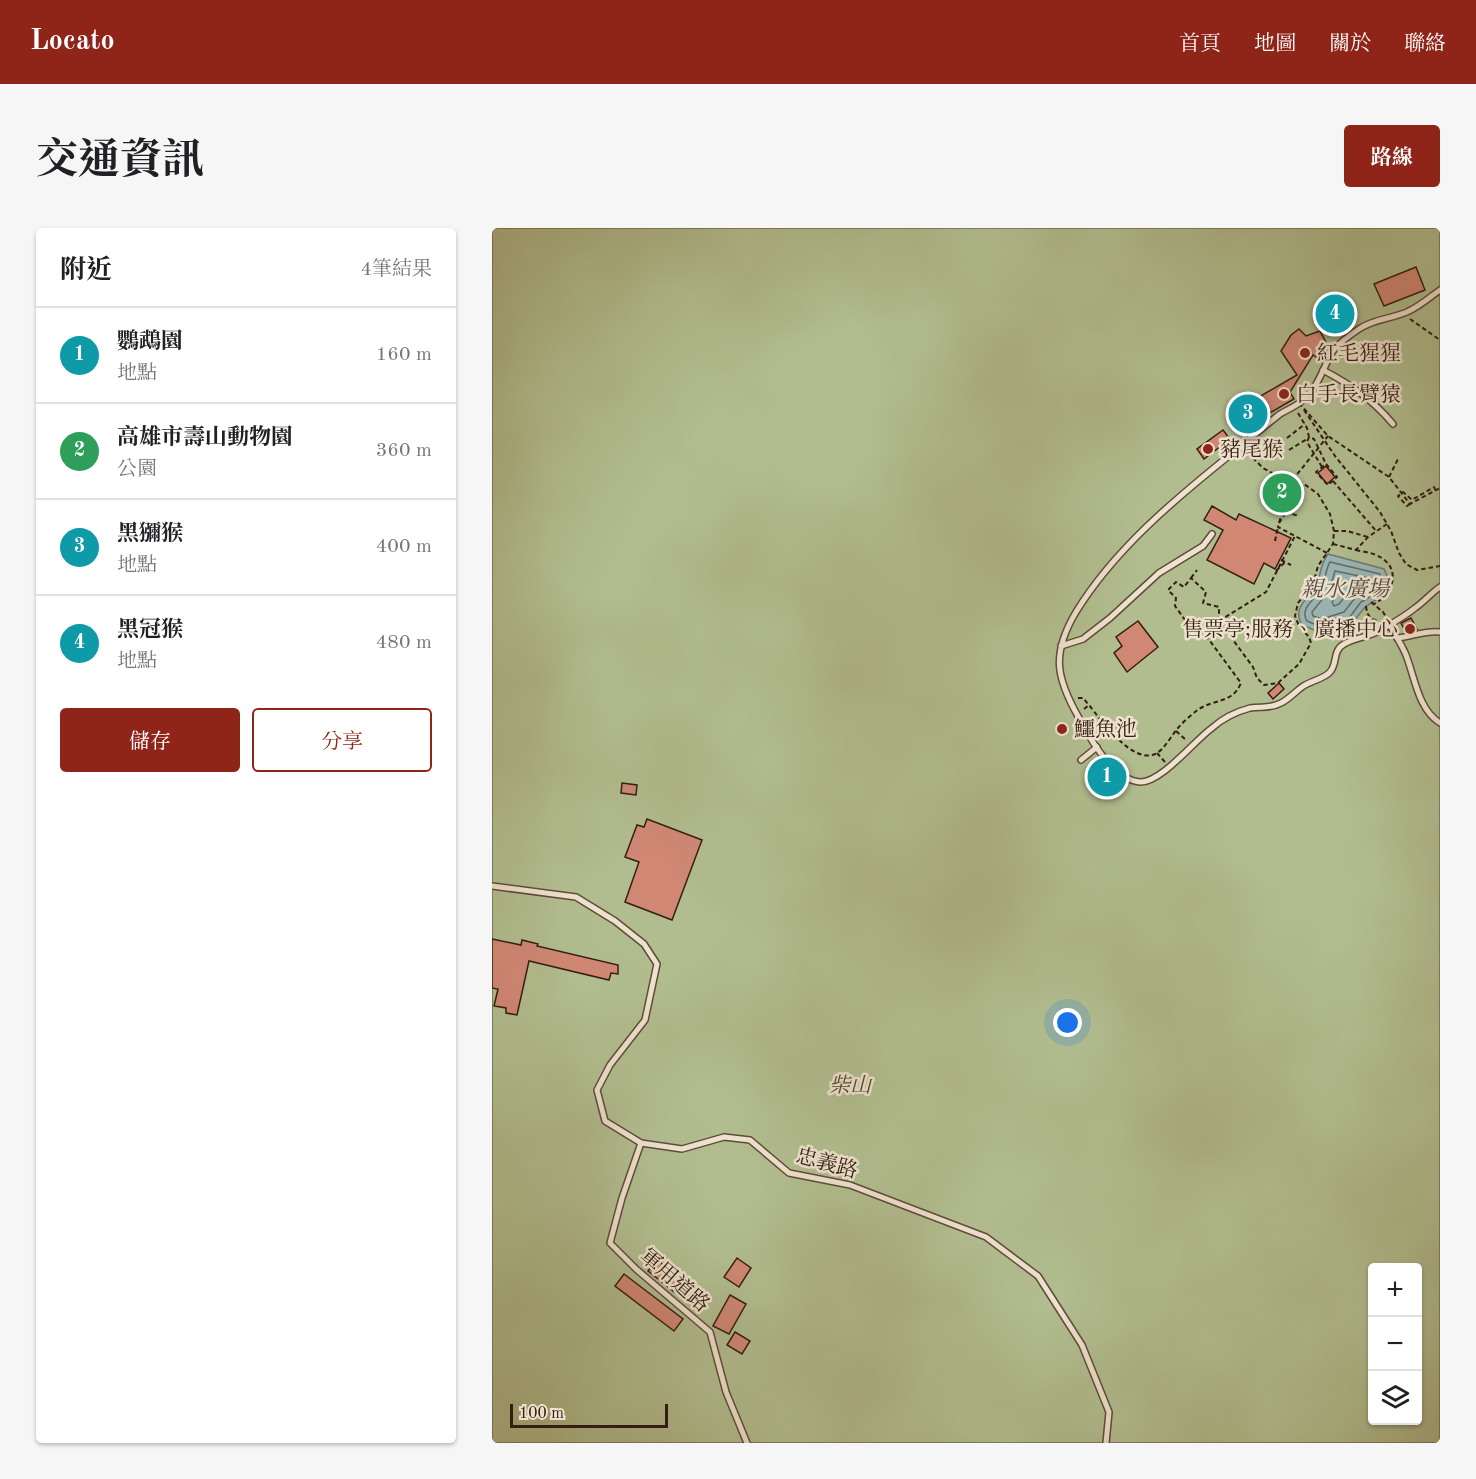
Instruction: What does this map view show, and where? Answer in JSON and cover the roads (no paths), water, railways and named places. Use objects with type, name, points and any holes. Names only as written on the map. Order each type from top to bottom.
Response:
[{"type":"lane","points":[[1440,290],[1410,311],[1383,318],[1359,329],[1332,351],[1321,377],[1305,400],[1242,445],[1199,480],[1111,563],[1077,610],[1066,630],[1061,646],[1059,675],[1067,698],[1076,714],[1109,763],[1124,776],[1133,780],[1142,782],[1153,780],[1230,715],[1252,708],[1270,708],[1283,702],[1303,686],[1330,674],[1335,663],[1336,652],[1341,645],[1390,625],[1417,607],[1440,587]]},
{"type":"lane","points":[[1323,370],[1378,405],[1393,424]]},
{"type":"lane","points":[[1061,646],[1083,639],[1110,618],[1159,573],[1203,546],[1212,534]]},
{"type":"lane","points":[[1390,625],[1406,653],[1425,706],[1433,719],[1440,723]]},
{"type":"lane","points":[[1397,638],[1408,638],[1434,631],[1440,632]]},
{"type":"lane","points":[[1081,760],[1097,747]]},
{"type":"lane","name":"忠義路","points":[[492,886],[576,897],[615,921],[644,944],[657,964],[645,1020],[610,1065],[597,1090],[605,1121],[641,1143],[682,1149],[724,1137],[750,1140],[789,1173],[850,1185],[986,1237],[1038,1276],[1082,1345],[1109,1412],[1106,1443]]},
{"type":"lane","name":"軍用道路","points":[[641,1143],[621,1198],[610,1243],[636,1269],[710,1332],[726,1392],[747,1443]]},
{"type":"water","name":"親水廣場","points":[[1328,554],[1384,569],[1388,578],[1385,590],[1379,598],[1365,607],[1353,622],[1321,633],[1302,625],[1299,614],[1302,604],[1316,586]]},
{"type":"place","name":"黑冠猴","points":[[1335,314]]},
{"type":"place","name":"紅毛猩猩","points":[[1305,353]]},
{"type":"place","name":"白手長臂猿","points":[[1284,394]]},
{"type":"place","name":"黑獼猴","points":[[1248,414]]},
{"type":"place","name":"豬尾猴","points":[[1208,449]]},
{"type":"place","name":"高雄市壽山動物園","points":[[1282,493]]},
{"type":"place","name":"售票亭;服務、廣播中心","points":[[1410,629]]},
{"type":"place","name":"鱷魚池","points":[[1062,729]]},
{"type":"place","name":"鸚鵡園","points":[[1107,777]]},
{"type":"park label","name":"柴山","points":[[850,1085]]}]
